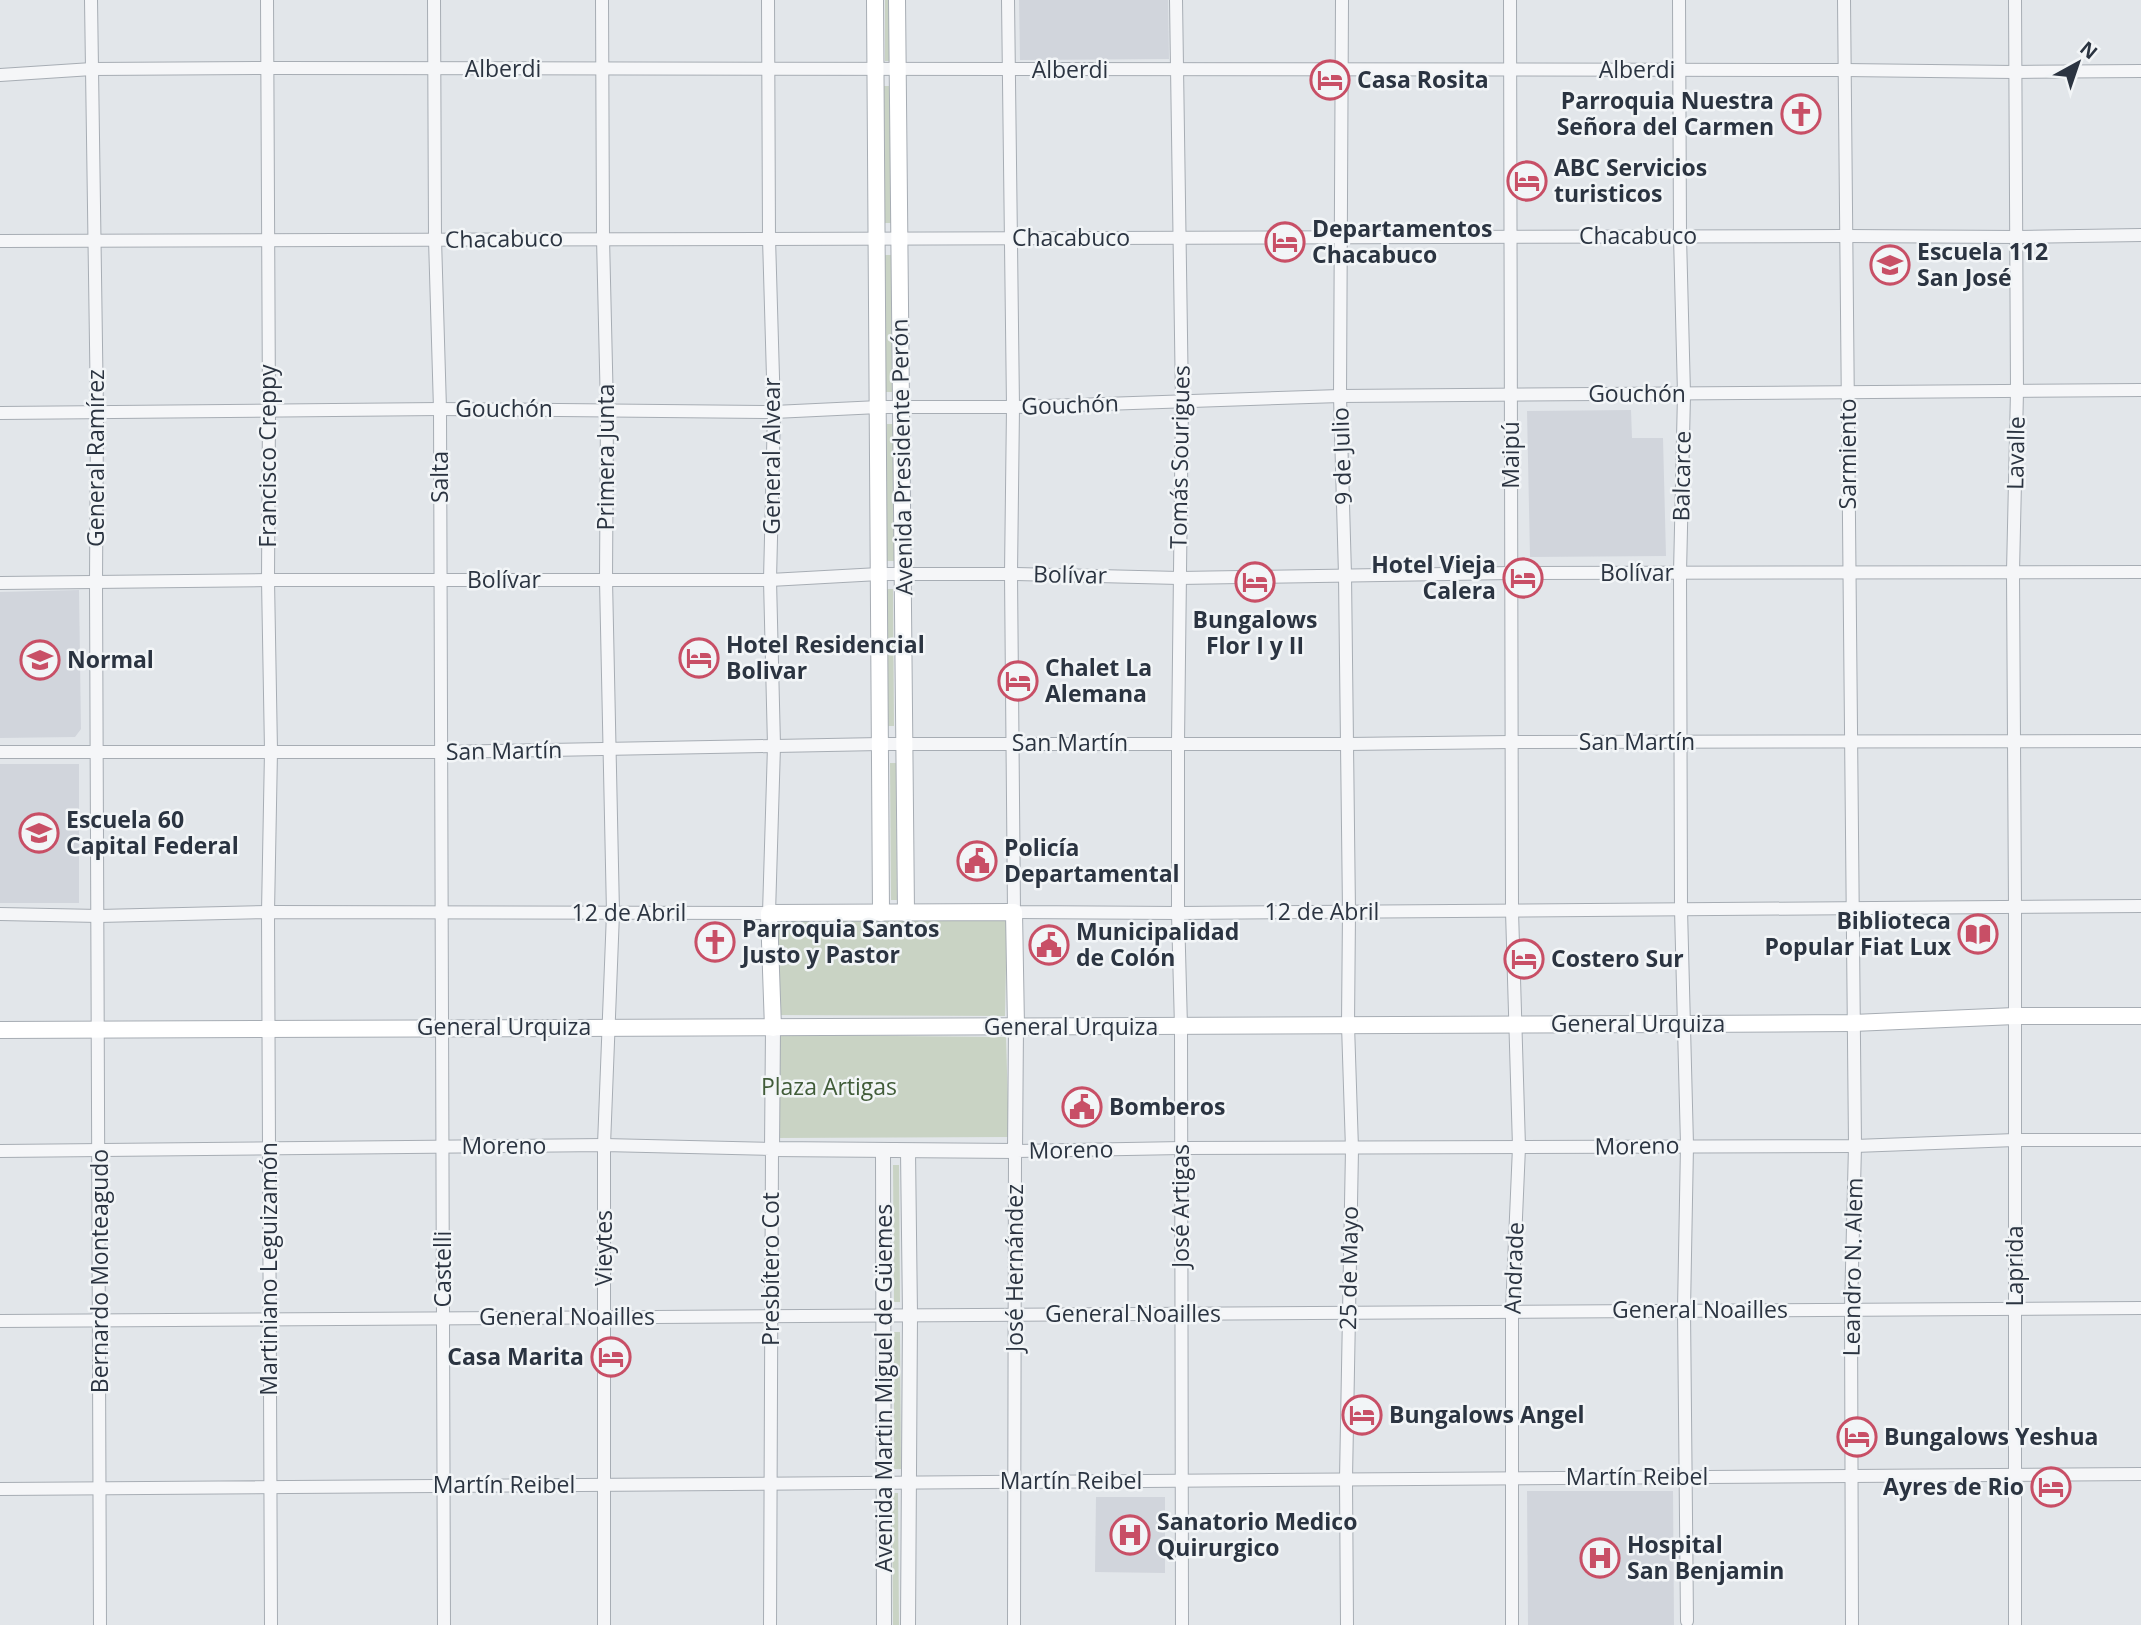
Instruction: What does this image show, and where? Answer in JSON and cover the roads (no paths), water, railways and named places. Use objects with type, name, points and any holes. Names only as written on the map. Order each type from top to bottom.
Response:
[{"type":"main road","name":"Avenida Presidente Perón","points":[[875,0],[881,913]]},
{"type":"main road","name":"Avenida Presidente Perón","points":[[897,0],[906,913]]},
{"type":"main road","name":"12 de Abril","points":[[769,913],[1014,912]]},
{"type":"main road","name":"José Hernández","points":[[1014,912],[1016,1027]]},
{"type":"main road","name":"Presbítero Cot","points":[[769,913],[773,1028]]},
{"type":"main road","name":"General Urquiza","points":[[0,1030],[1853,1023],[2015,1016],[2141,1016]]},
{"type":"street","name":"General Ramírez","points":[[91,0],[97,413],[99,916]]},
{"type":"street","name":"Francisco Creppy","points":[[267,0],[271,751],[268,912]]},
{"type":"street","name":"Salta","points":[[434,0],[435,239],[440,409],[442,912]]},
{"type":"street","name":"Primera Junta","points":[[602,0],[607,410],[606,580],[613,913]]},
{"type":"street","name":"General Alvear","points":[[768,0],[769,239],[774,412],[771,580],[774,746],[769,913]]},
{"type":"street","points":[[1008,0],[1013,407],[1014,912]]},
{"type":"street","name":"Tomás Sourigues","points":[[1176,0],[1182,402],[1178,913]]},
{"type":"street","name":"9 de Julio","points":[[1342,0],[1340,396],[1349,912]]},
{"type":"street","name":"Maipú","points":[[1510,0],[1512,911]]},
{"type":"street","name":"Balcarce","points":[[1679,0],[1684,394],[1680,742],[1682,1024],[1687,1145],[1684,1310],[1686,1621]]},
{"type":"street","name":"Sarmiento","points":[[1844,0],[1851,908]]},
{"type":"street","name":"Lavalle","points":[[2015,0],[2015,907]]},
{"type":"street","name":"Alberdi","points":[[0,75],[92,69],[267,68],[2141,71]]},
{"type":"street","name":"Chacabuco","points":[[0,241],[2141,235]]},
{"type":"street","name":"Gouchón","points":[[0,413],[440,409],[774,412],[902,406],[1013,407],[1340,396],[2141,390]]},
{"type":"street","name":"Bolívar","points":[[0,583],[771,580],[879,574],[1179,578],[1511,573],[2141,572]]},
{"type":"street","name":"San Martín","points":[[0,752],[442,752],[880,744],[2141,741]]},
{"type":"street","name":"12 de Abril","points":[[1014,912],[2141,906]]},
{"type":"street","name":"Laprida","points":[[2015,907],[2015,1625]]},
{"type":"street","name":"Leandro N. Alem","points":[[1851,908],[1854,1146],[1852,1625]]},
{"type":"street","name":"Andrade","points":[[1512,911],[1519,1147],[1512,1311],[1512,1625]]},
{"type":"street","name":"12 de Abril","points":[[0,914],[99,916],[268,912],[769,913]]},
{"type":"street","name":"Martiniano Leguizamón","points":[[268,912],[271,1625]]},
{"type":"street","name":"Castelli","points":[[442,912],[444,1625]]},
{"type":"street","name":"25 de Mayo","points":[[1347,1625],[1346,1479],[1352,1149],[1348,1025],[1349,912]]},
{"type":"street","name":"Vieytes","points":[[604,1625],[604,1145],[613,913]]},
{"type":"street","name":"José Artigas","points":[[1178,913],[1182,1148],[1181,1625]]},
{"type":"street","name":"Bernardo Monteagudo","points":[[99,916],[100,1625]]},
{"type":"street","name":"José Hernández","points":[[1014,1625],[1016,1027]]},
{"type":"street","name":"Presbítero Cot","points":[[771,1625],[773,1028]]},
{"type":"street","name":"Moreno","points":[[0,1151],[604,1145],[1015,1151],[1854,1146],[2015,1140],[2141,1140]]},
{"type":"street","name":"Avenida Martin Miguel de Güemes","points":[[883,1150],[884,1625]]},
{"type":"street","name":"Avenida Martin Miguel de Güemes","points":[[908,1151],[908,1625]]},
{"type":"street","name":"General Noailles","points":[[0,1321],[2141,1308]]},
{"type":"street","name":"Martín Reibel","points":[[0,1489],[2141,1474]]},
{"type":"place","name":"Casa Rosita","points":[[1330,80]]},
{"type":"place","name":"Parroquia Nuestra Señora del Carmen","points":[[1801,114]]},
{"type":"place","name":"ABC Servicios turisticos","points":[[1527,181]]},
{"type":"place","name":"Departamentos Chacabuco","points":[[1285,242]]},
{"type":"place","name":"Escuela 112 San José","points":[[1890,265]]},
{"type":"place","name":"Hotel Vieja Calera","points":[[1523,578]]},
{"type":"place","name":"Bungalows Flor I y II","points":[[1255,582]]},
{"type":"place","name":"Hotel Residencial Bolivar","points":[[699,658]]},
{"type":"place","name":"Normal","points":[[40,660]]},
{"type":"place","name":"Chalet La Alemana","points":[[1018,681]]},
{"type":"place","name":"Escuela 60 Capital Federal","points":[[39,833]]},
{"type":"place","name":"Policía Departamental","points":[[977,861]]},
{"type":"place","name":"Biblioteca Popular Fiat Lux","points":[[1978,934]]},
{"type":"place","name":"Parroquia Santos Justo y Pastor","points":[[715,942]]},
{"type":"place","name":"Municipalidad de Colón","points":[[1049,945]]},
{"type":"place","name":"Costero Sur","points":[[1524,959]]},
{"type":"place","name":"Bomberos","points":[[1082,1107]]},
{"type":"place","name":"Casa Marita","points":[[611,1357]]},
{"type":"place","name":"Bungalows Angel","points":[[1362,1415]]},
{"type":"place","name":"Bungalows Yeshua","points":[[1857,1437]]},
{"type":"place","name":"Ayres de Rio","points":[[2051,1487]]},
{"type":"place","name":"Sanatorio Medico Quirurgico","points":[[1130,1535]]},
{"type":"place","name":"Hospital San Benjamin","points":[[1600,1558]]},
{"type":"park label","name":"Plaza Artigas","points":[[829,1087]]}]
